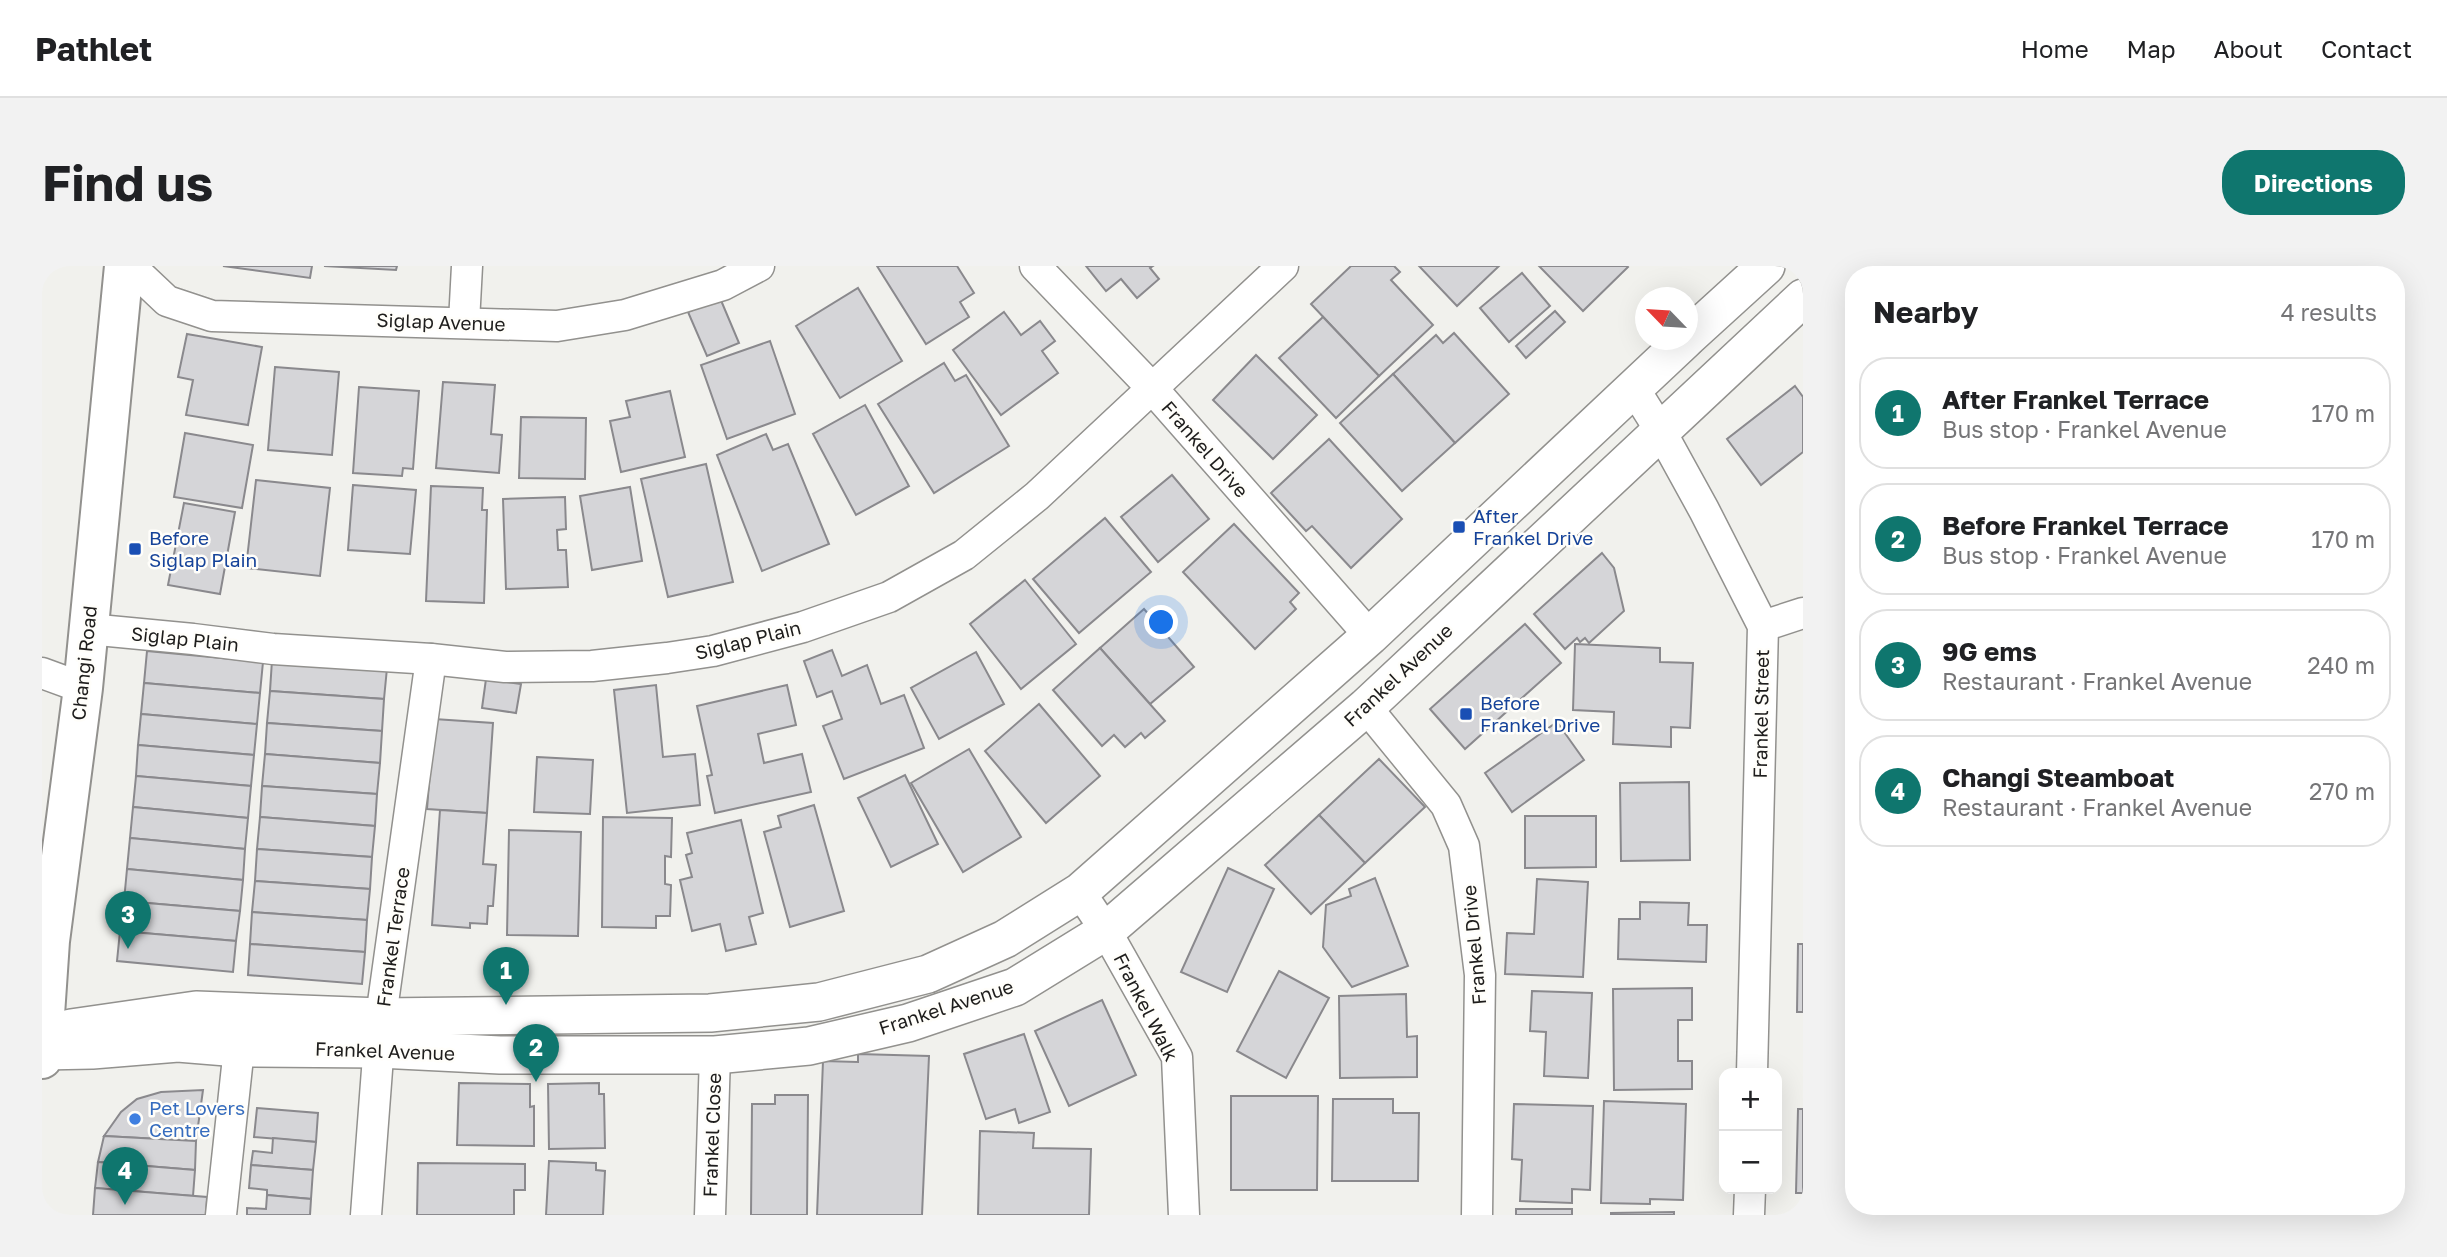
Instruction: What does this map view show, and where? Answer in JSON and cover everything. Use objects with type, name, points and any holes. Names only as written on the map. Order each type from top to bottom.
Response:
[{"type":"main road","name":"Changi Road","points":[[43,1044],[50,941],[83,688],[124,266]]},
{"type":"street","name":"Siglap Avenue","points":[[130,266],[167,301],[212,316],[557,326],[625,315],[723,285],[759,266]]},
{"type":"street","points":[[464,322],[467,266]]},
{"type":"street","name":"Frankel Drive","points":[[1035,266],[1151,387],[1370,636]]},
{"type":"street","name":"Siglap Plain","points":[[88,629],[272,649],[431,659],[505,667],[592,666],[667,658],[713,651],[803,627],[889,597],[964,555],[1037,496],[1283,266]]},
{"type":"street","name":"Frankel Avenue","points":[[1698,327],[1766,266]]},
{"type":"street","name":"Frankel Avenue","points":[[43,1044],[96,1026],[196,1010],[380,1033],[500,1055],[715,1055],[808,1046],[908,1023],[1015,987],[1106,931],[1366,707],[1803,298]]},
{"type":"street","name":"Frankel Avenue","points":[[43,1044],[92,1051],[178,1043],[239,1048],[380,1033],[710,1013],[819,1002],[928,974],[1005,939],[1080,892],[1370,636],[1673,350]]},
{"type":"street","name":"Frankel Street","points":[[1633,387],[1704,510],[1763,626],[1752,1068]]},
{"type":"street","points":[[1763,626],[1803,613]]},
{"type":"street","name":"Frankel Terrace","points":[[366,1215],[380,1033],[431,659]]},
{"type":"street","points":[[42,673],[83,688]]},
{"type":"street","name":"Frankel Drive","points":[[1366,707],[1446,805],[1464,846],[1480,975],[1477,1215]]},
{"type":"street","name":"Frankel Walk","points":[[1080,892],[1106,931],[1177,1057],[1184,1215]]},
{"type":"street","points":[[221,1215],[239,1048]]},
{"type":"street","name":"Frankel Close","points":[[710,1215],[715,1055]]},
{"type":"street","points":[[1749,1194],[1749,1215]]},
{"type":"building","points":[[223,266],[312,266],[310,278]]},
{"type":"building","points":[[324,266],[397,266],[396,270]]},
{"type":"building","points":[[877,266],[957,266],[974,293],[960,302],[969,317],[926,344]]},
{"type":"building","points":[[1086,266],[1153,266],[1150,268],[1159,279],[1137,298],[1121,279],[1106,291]]},
{"type":"building","points":[[1351,266],[1394,266],[1400,272],[1391,280],[1433,325],[1379,376],[1311,304]]},
{"type":"building","points":[[1419,266],[1499,266],[1457,306]]},
{"type":"building","points":[[1539,266],[1627,266],[1628,267],[1583,311]]},
{"type":"building","points":[[1522,273],[1550,306],[1509,342],[1480,308]]},
{"type":"building","points":[[858,288],[902,361],[840,398],[796,326]]},
{"type":"building","points":[[720,298],[739,343],[707,356],[688,312]]},
{"type":"building","points":[[1555,311],[1565,322],[1526,358],[1516,346]]},
{"type":"building","points":[[1004,312],[1021,335],[1040,321],[1055,341],[1042,351],[1058,373],[1001,415],[953,350]]},
{"type":"building","points":[[1323,317],[1379,376],[1336,418],[1279,358]]},
{"type":"building","points":[[1454,333],[1509,394],[1455,443],[1393,374],[1436,335],[1443,343]]},
{"type":"building","points":[[187,334],[262,347],[248,425],[186,415],[193,380],[178,377]]},
{"type":"building","points":[[770,341],[795,414],[727,439],[701,365]]},
{"type":"building","points":[[1256,355],[1317,415],[1273,459],[1213,400]]},
{"type":"building","points":[[944,363],[955,381],[966,375],[1009,446],[934,493],[878,404]]},
{"type":"building","points":[[275,367],[339,372],[332,455],[268,450]]},
{"type":"building","points":[[1393,374],[1455,443],[1402,491],[1340,423]]},
{"type":"building","points":[[443,382],[495,385],[491,434],[502,435],[499,473],[436,468]]},
{"type":"building","points":[[1795,386],[1803,397],[1803,452],[1761,485],[1727,439]]},
{"type":"building","points":[[359,387],[419,391],[413,469],[403,468],[402,476],[353,473]]},
{"type":"building","points":[[670,391],[685,457],[621,472],[610,421],[630,417],[626,401]]},
{"type":"building","points":[[865,405],[909,486],[856,515],[813,434]]},
{"type":"building","points":[[521,417],[586,418],[585,479],[519,478]]},
{"type":"building","points":[[185,433],[253,445],[242,508],[174,497]]},
{"type":"building","points":[[766,434],[773,450],[788,444],[829,544],[762,571],[717,455]]},
{"type":"building","points":[[1329,439],[1402,519],[1351,568],[1312,526],[1306,531],[1271,493]]},
{"type":"building","points":[[706,464],[733,582],[668,597],[641,479]]},
{"type":"building","points":[[1172,475],[1209,519],[1158,562],[1121,517]]},
{"type":"building","points":[[256,480],[330,488],[320,576],[246,568]]},
{"type":"building","points":[[353,485],[416,490],[410,554],[348,550]]},
{"type":"building","points":[[431,486],[483,488],[482,510],[487,510],[484,603],[426,601]]},
{"type":"building","points":[[630,487],[642,561],[592,570],[580,496]]},
{"type":"building","points":[[565,497],[566,529],[557,530],[558,550],[566,550],[568,587],[506,589],[503,499]]},
{"type":"building","points":[[184,503],[235,512],[220,594],[168,585]]},
{"type":"building","points":[[1105,518],[1151,572],[1079,633],[1033,579]]},
{"type":"building","points":[[1234,524],[1299,593],[1290,602],[1296,609],[1255,649],[1183,572]]},
{"type":"building","points":[[1602,553],[1614,568],[1624,611],[1589,643],[1585,638],[1580,642],[1577,638],[1565,649],[1534,614]]},
{"type":"building","points":[[1025,580],[1076,644],[1021,689],[970,624]]},
{"type":"building","points":[[1144,609],[1194,667],[1150,704],[1100,648]]},
{"type":"building","points":[[1525,624],[1561,663],[1465,749],[1430,709]]},
{"type":"building","points":[[1575,644],[1660,648],[1660,662],[1693,663],[1690,728],[1671,727],[1671,747],[1613,744],[1614,712],[1573,710]]},
{"type":"building","points":[[1100,648],[1165,721],[1145,738],[1141,733],[1125,747],[1114,735],[1102,746],[1053,690]]},
{"type":"building","points":[[832,650],[842,676],[867,665],[881,704],[904,695],[924,748],[844,779],[823,726],[842,719],[832,691],[817,697],[804,661]]},
{"type":"building","points":[[147,651],[263,662],[260,693],[144,683]]},
{"type":"building","points":[[976,652],[1004,704],[939,739],[911,688]]},
{"type":"building","points":[[272,660],[387,668],[384,699],[270,691]]},
{"type":"building","points":[[486,679],[521,684],[516,713],[482,708]]},
{"type":"building","points":[[144,683],[260,693],[257,724],[141,714]]},
{"type":"building","points":[[656,685],[663,757],[695,754],[700,805],[627,813],[614,690]]},
{"type":"building","points":[[787,685],[796,725],[758,734],[764,763],[802,754],[811,792],[715,813],[707,776],[712,775],[697,706]]},
{"type":"building","points":[[270,691],[384,699],[382,731],[267,723]]},
{"type":"building","points":[[1039,704],[1100,776],[1046,823],[985,751]]},
{"type":"building","points":[[141,714],[257,724],[254,755],[138,745]]},
{"type":"building","points":[[434,719],[493,723],[487,813],[427,809]]},
{"type":"building","points":[[1557,722],[1584,760],[1512,812],[1485,773]]},
{"type":"building","points":[[267,723],[382,731],[380,763],[265,754]]},
{"type":"building","points":[[138,745],[254,755],[251,786],[136,776]]},
{"type":"building","points":[[969,749],[1021,837],[963,872],[911,783]]},
{"type":"building","points":[[265,754],[380,763],[377,794],[262,786]]},
{"type":"building","points":[[537,757],[593,760],[590,814],[534,812]]},
{"type":"building","points":[[1379,759],[1425,807],[1365,863],[1319,815]]},
{"type":"building","points":[[905,775],[938,844],[891,867],[858,798]]},
{"type":"building","points":[[136,776],[251,786],[248,818],[133,807]]},
{"type":"building","points":[[1689,782],[1690,860],[1621,861],[1620,783]]},
{"type":"building","points":[[262,786],[377,794],[375,826],[260,817]]},
{"type":"building","points":[[814,805],[844,911],[790,927],[764,832],[781,827],[778,816]]},
{"type":"building","points":[[133,807],[248,818],[245,849],[130,838]]},
{"type":"building","points":[[440,810],[487,813],[483,864],[496,865],[493,906],[488,906],[487,924],[470,923],[470,928],[432,925]]},
{"type":"building","points":[[1319,815],[1365,863],[1311,914],[1265,865]]},
{"type":"building","points":[[1525,816],[1596,816],[1596,867],[1525,868]]},
{"type":"building","points":[[260,817],[375,826],[372,857],[257,849]]},
{"type":"building","points":[[603,817],[672,818],[671,857],[665,856],[665,884],[671,885],[670,916],[656,916],[656,928],[602,927]]},
{"type":"building","points":[[741,820],[763,913],[749,917],[756,944],[726,951],[720,924],[692,931],[680,880],[692,877],[686,855],[692,853],[687,833]]},
{"type":"building","points":[[509,830],[581,832],[578,936],[507,935]]},
{"type":"building","points":[[130,838],[245,849],[243,880],[127,869]]},
{"type":"building","points":[[257,849],[372,857],[370,889],[255,881]]},
{"type":"building","points":[[1228,868],[1274,889],[1227,992],[1181,972]]},
{"type":"building","points":[[127,869],[243,880],[240,911],[124,901]]},
{"type":"building","points":[[1375,878],[1408,966],[1352,987],[1323,947],[1326,905],[1351,896],[1349,889]]},
{"type":"building","points":[[1537,879],[1588,882],[1583,977],[1505,974],[1507,933],[1534,934]]},
{"type":"building","points":[[255,881],[370,889],[367,920],[252,912]]},
{"type":"building","points":[[124,901],[240,911],[236,941],[120,931]]},
{"type":"building","points":[[1640,902],[1689,903],[1688,925],[1707,925],[1706,962],[1618,959],[1619,919],[1640,919]]},
{"type":"building","points":[[252,912],[367,920],[365,952],[250,944]]},
{"type":"building","points":[[120,931],[236,941],[233,972],[117,961]]},
{"type":"building","points":[[250,944],[365,952],[362,984],[248,975]]},
{"type":"building","points":[[1798,944],[1803,944],[1803,1012],[1797,1012]]},
{"type":"building","points":[[1279,971],[1329,998],[1286,1078],[1237,1051]]},
{"type":"building","points":[[1692,988],[1692,1020],[1678,1020],[1678,1061],[1692,1061],[1692,1089],[1614,1090],[1613,989]]},
{"type":"building","points":[[1532,991],[1592,993],[1588,1078],[1544,1076],[1546,1032],[1530,1031]]},
{"type":"building","points":[[1406,994],[1407,1037],[1417,1036],[1417,1077],[1340,1078],[1339,996]]},
{"type":"building","points":[[1102,1000],[1136,1075],[1069,1106],[1035,1031]]},
{"type":"building","points":[[1024,1034],[1050,1112],[1019,1123],[1015,1109],[986,1119],[964,1054]]},
{"type":"building","points":[[858,1054],[929,1056],[922,1215],[817,1215],[823,1061],[858,1062]]},
{"type":"building","points":[[459,1083],[530,1084],[530,1107],[534,1106],[534,1146],[457,1145]]},
{"type":"building","points":[[599,1083],[599,1094],[604,1094],[605,1148],[549,1149],[548,1084]]},
{"type":"building","points":[[203,1090],[196,1141],[104,1136],[121,1112],[137,1099],[161,1092]]},
{"type":"building","points":[[775,1095],[808,1095],[807,1215],[751,1215],[752,1104],[775,1104]]},
{"type":"building","points":[[1231,1096],[1318,1096],[1317,1190],[1231,1190]]},
{"type":"building","points":[[1333,1099],[1393,1099],[1393,1113],[1419,1113],[1418,1181],[1332,1181]]},
{"type":"building","points":[[1604,1101],[1686,1104],[1683,1200],[1650,1199],[1650,1204],[1601,1203]]},
{"type":"building","points":[[1514,1104],[1593,1106],[1590,1190],[1572,1189],[1572,1203],[1520,1201],[1522,1160],[1512,1159]]},
{"type":"building","points":[[257,1108],[318,1113],[316,1142],[254,1137]]},
{"type":"building","points":[[1798,1109],[1803,1109],[1803,1193],[1796,1193]]},
{"type":"building","points":[[980,1131],[1034,1133],[1033,1148],[1091,1149],[1089,1215],[978,1215]]},
{"type":"building","points":[[104,1136],[196,1141],[195,1170],[98,1162]]},
{"type":"building","points":[[273,1138],[316,1142],[313,1170],[251,1165],[253,1151],[272,1153]]},
{"type":"building","points":[[549,1161],[596,1163],[596,1170],[605,1171],[603,1215],[546,1215]]},
{"type":"building","points":[[98,1162],[195,1170],[193,1196],[95,1188]]},
{"type":"building","points":[[418,1163],[525,1164],[525,1190],[514,1190],[514,1215],[417,1215]]},
{"type":"building","points":[[251,1165],[313,1170],[311,1199],[267,1195],[267,1190],[249,1188]]},
{"type":"building","points":[[95,1188],[207,1197],[206,1215],[93,1215]]},
{"type":"building","points":[[267,1195],[311,1199],[310,1215],[247,1215],[247,1208],[266,1209]]},
{"type":"building","points":[[1516,1209],[1572,1209],[1572,1215],[1516,1215]]},
{"type":"building","points":[[1674,1212],[1674,1215],[1611,1215],[1611,1213]]},
{"type":"place","name":"After Frankel Drive","points":[[1459,527]]},
{"type":"place","name":"Before Siglap Plain","points":[[135,549]]},
{"type":"place","name":"Before Frankel Drive","points":[[1466,714]]},
{"type":"place","name":"9G ems","points":[[128,949]]},
{"type":"place","name":"After Frankel Terrace","points":[[506,1005]]},
{"type":"place","name":"Before Frankel Terrace","points":[[536,1082]]},
{"type":"place","name":"Pet Lovers Centre","points":[[135,1119]]},
{"type":"place","name":"Changi Steamboat","points":[[125,1205]]}]
